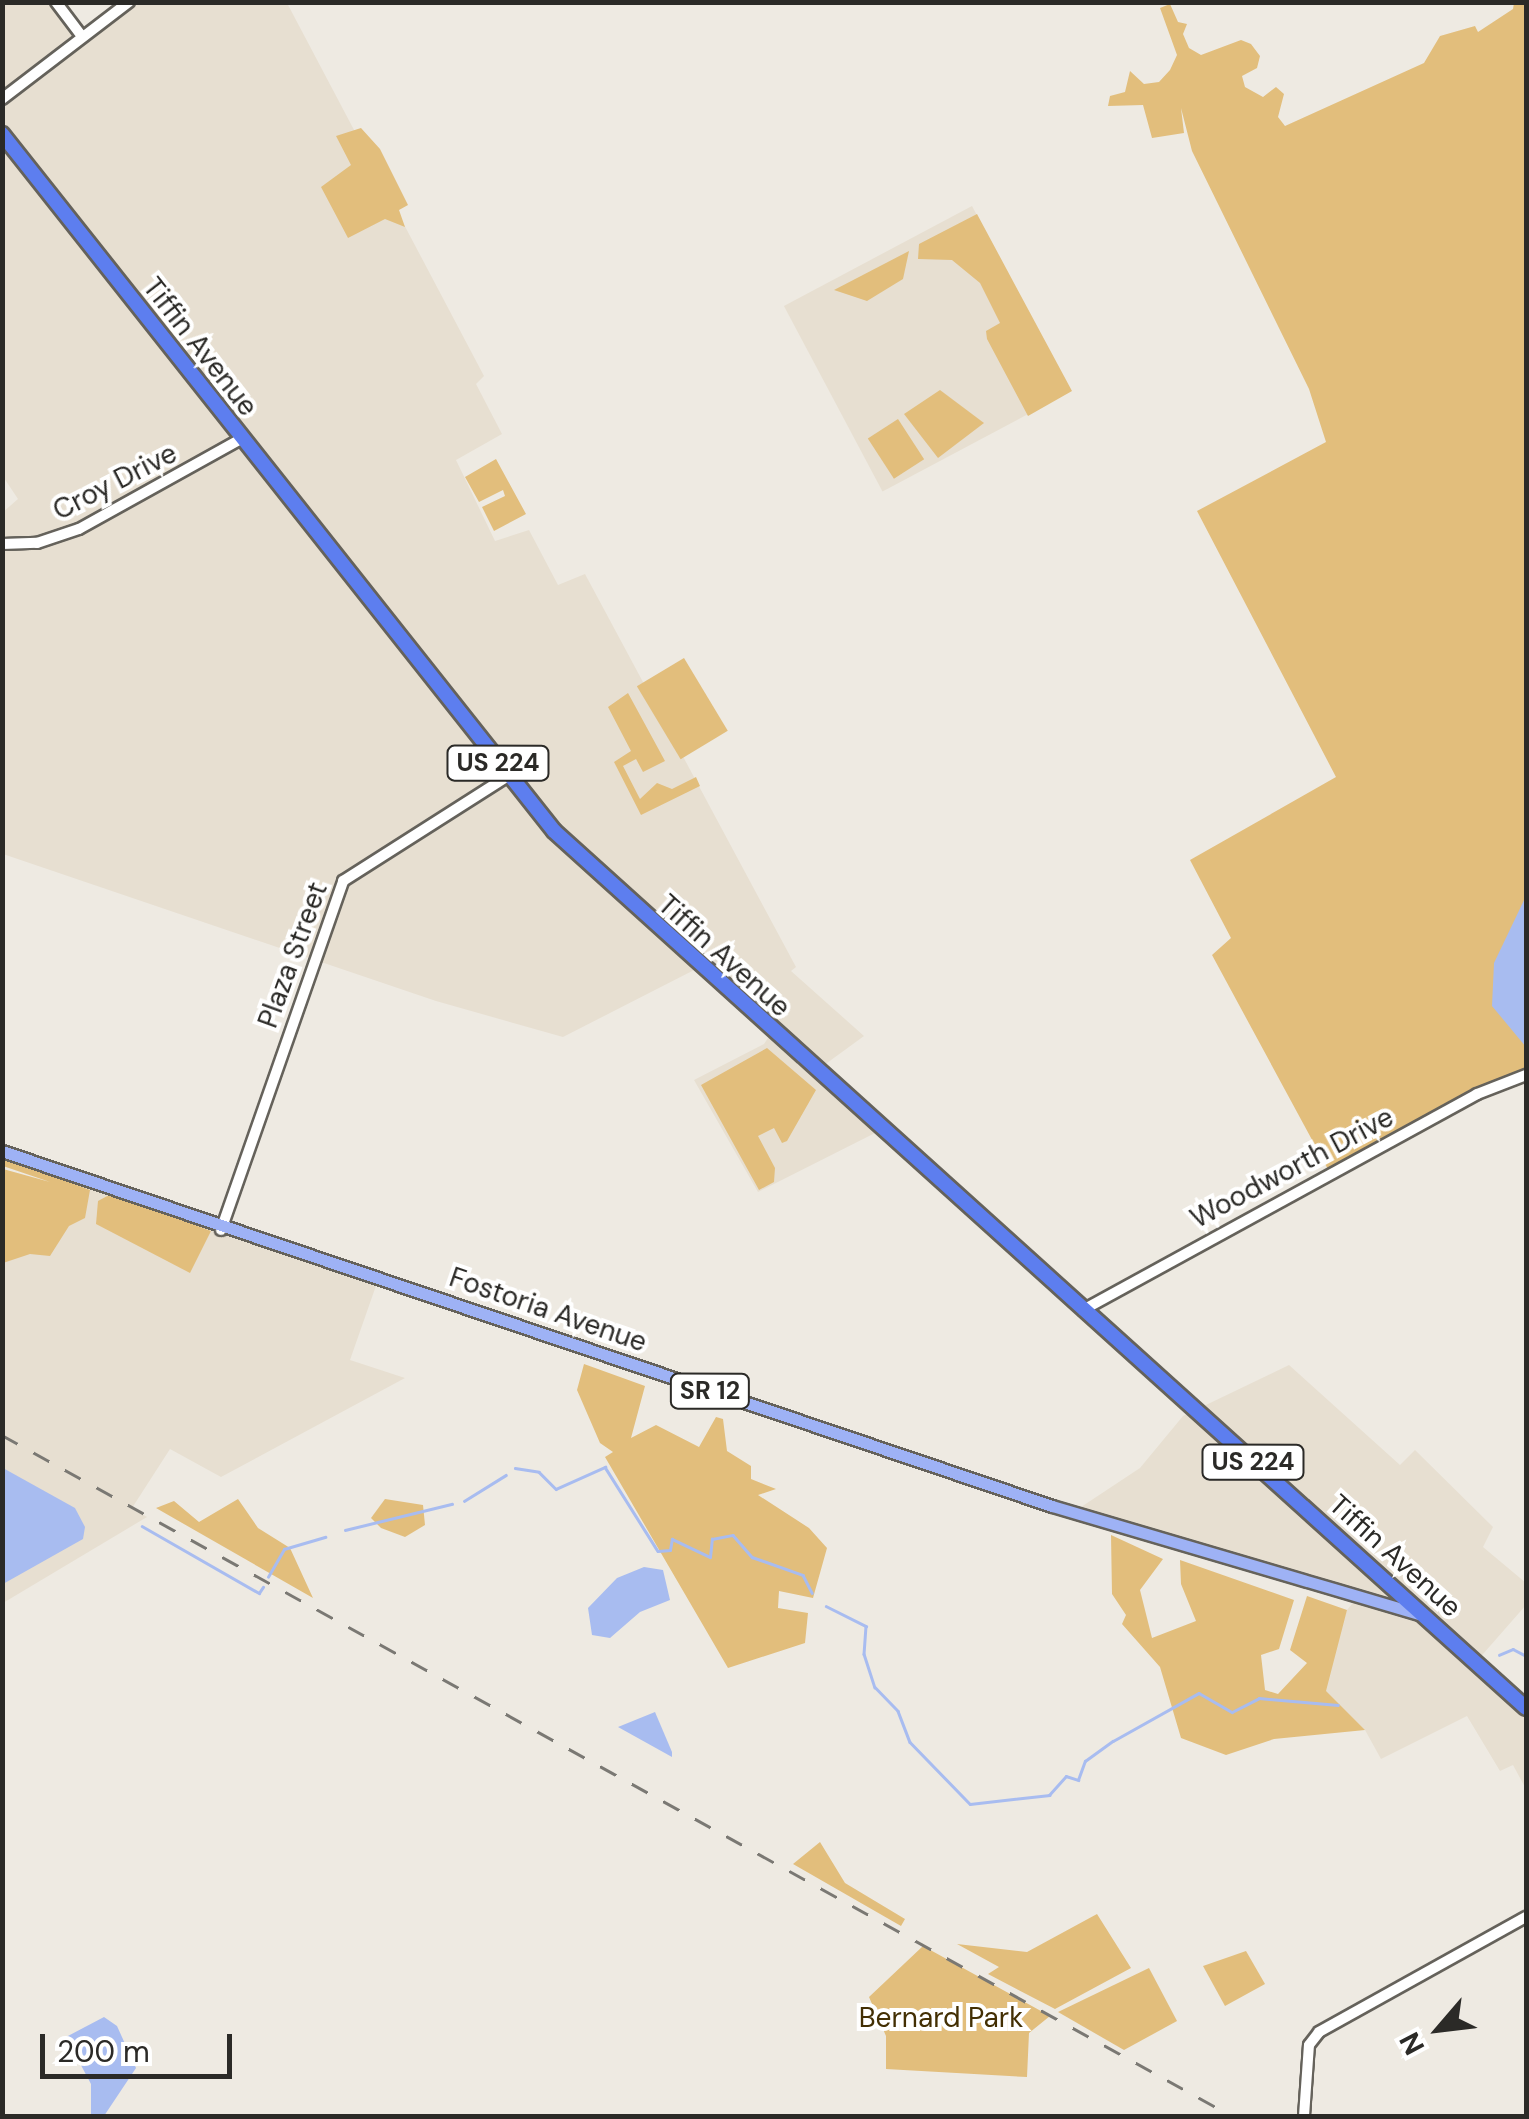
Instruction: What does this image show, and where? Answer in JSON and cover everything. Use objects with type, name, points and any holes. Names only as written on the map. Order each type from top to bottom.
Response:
[{"type":"highway","name":"Tiffin Avenue","points":[[2,134],[508,776],[602,880],[1526,1708]]},
{"type":"main road","name":"Fostoria Avenue","points":[[2,1151],[222,1230],[1052,1506],[1424,1615]]},
{"type":"street","points":[[56,2],[81,35]]},
{"type":"street","points":[[2,99],[129,2]]},
{"type":"street","name":"Croy Drive","points":[[2,544],[37,542],[79,529],[241,439]]},
{"type":"street","name":"Plaza Street","points":[[222,1230],[342,880],[508,776]]},
{"type":"street","name":"Woodworth Drive","points":[[1083,1310],[1477,1094],[1526,1074]]},
{"type":"street","points":[[1304,2116],[1309,2046],[1327,2026],[1526,1917]]},
{"type":"shaded area","points":[[3,3],[56,3],[81,34],[129,3],[287,3],[484,376],[476,384],[502,434],[456,460],[495,541],[529,530],[558,585],[585,574],[796,967],[791,971],[864,1036],[816,1071],[881,1130],[758,1192],[694,1080],[764,1044],[772,1032],[700,967],[563,1037],[436,1001],[3,854],[2,513],[18,499],[2,475]]},
{"type":"shaded area","points":[[972,206],[1071,391],[883,491],[784,306]]},
{"type":"shaded area","points":[[50,1169],[378,1280],[350,1360],[405,1378],[221,1477],[170,1449],[132,1508],[147,1517],[3,1603],[3,1209],[48,1185]]},
{"type":"shaded area","points":[[1289,1365],[1400,1465],[1415,1450],[1493,1527],[1483,1547],[1526,1583],[1526,1605],[1476,1662],[1526,1707],[1526,1789],[1513,1765],[1500,1771],[1467,1716],[1381,1759],[1365,1730],[1326,1692],[1324,1677],[1347,1610],[1357,1598],[1072,1513],[1140,1468],[1183,1416]]},
{"type":"green space","points":[[1514,3],[1526,3],[1526,1075],[1330,1173],[1212,955],[1231,938],[1190,860],[1336,777],[1197,511],[1326,442],[1309,389],[1192,151],[1181,108],[1184,133],[1152,138],[1143,105],[1108,106],[1110,96],[1125,92],[1130,71],[1144,84],[1159,82],[1170,70],[1177,55],[1160,8],[1170,4],[1178,22],[1187,24],[1183,34],[1189,48],[1201,55],[1241,40],[1251,44],[1260,56],[1257,68],[1242,76],[1245,87],[1263,97],[1276,87],[1284,94],[1278,117],[1285,126],[1424,63],[1440,36],[1475,26],[1478,32],[1513,9]]},
{"type":"green space","points":[[361,128],[380,149],[408,205],[399,210],[405,227],[385,219],[348,238],[321,187],[351,165],[336,136]]},
{"type":"green space","points":[[977,214],[1072,391],[1028,416],[987,339],[986,331],[1000,323],[980,283],[952,260],[918,259],[919,244]]},
{"type":"green space","points":[[909,251],[903,279],[867,301],[834,290]]},
{"type":"green space","points":[[940,390],[984,423],[938,458],[904,414]]},
{"type":"green space","points":[[898,419],[924,459],[894,479],[868,439]]},
{"type":"green space","points":[[496,459],[526,514],[494,531],[482,507],[505,496],[503,490],[479,502],[465,477]]},
{"type":"green space","points":[[684,658],[728,731],[681,759],[637,686]]},
{"type":"green space","points":[[628,693],[665,761],[643,772],[636,759],[623,766],[640,799],[657,783],[672,789],[696,777],[700,786],[641,815],[614,762],[631,751],[608,707]]},
{"type":"green space","points":[[767,1048],[816,1090],[787,1141],[782,1143],[774,1128],[758,1136],[775,1168],[774,1182],[759,1190],[701,1085]]},
{"type":"green space","points":[[2,1157],[90,1190],[85,1218],[69,1226],[50,1256],[30,1254],[3,1263],[3,1169],[50,1182],[3,1166]]},
{"type":"green space","points":[[111,1194],[211,1231],[190,1273],[96,1224],[98,1201]]},
{"type":"green space","points":[[584,1364],[645,1386],[631,1438],[656,1425],[699,1447],[716,1417],[723,1419],[727,1451],[751,1466],[751,1479],[776,1489],[758,1495],[809,1528],[827,1548],[813,1598],[779,1591],[778,1608],[808,1613],[805,1643],[728,1668],[605,1457],[613,1452],[600,1443],[577,1390]]},
{"type":"green space","points":[[238,1499],[258,1528],[290,1548],[313,1598],[156,1508],[174,1501],[199,1522]]},
{"type":"green space","points":[[385,1499],[423,1505],[425,1525],[405,1537],[381,1528],[371,1518]]},
{"type":"green space","points":[[1111,1535],[1163,1559],[1140,1590],[1152,1638],[1196,1621],[1181,1584],[1180,1560],[1294,1600],[1279,1649],[1261,1655],[1265,1690],[1278,1694],[1307,1663],[1290,1650],[1307,1596],[1347,1610],[1326,1691],[1365,1730],[1274,1739],[1226,1755],[1181,1738],[1160,1667],[1122,1624],[1126,1615],[1112,1594]]},
{"type":"green space","points":[[820,1842],[845,1883],[905,1919],[901,1926],[793,1864]]},
{"type":"green space","points":[[1097,1914],[1131,1968],[1055,2009],[988,1974],[999,1967],[957,1944],[1027,1952]]},
{"type":"green space","name":"Bernard Park","points":[[923,1946],[1050,2016],[1029,2033],[1027,2077],[886,2069],[886,2036],[869,1997]]},
{"type":"green space","points":[[1246,1951],[1265,1984],[1225,2006],[1203,1966]]},
{"type":"green space","points":[[1149,1968],[1177,2021],[1124,2050],[1058,2012]]},
{"type":"water","points":[[1526,896],[1526,1047],[1492,1006],[1494,963]]},
{"type":"water","points":[[3,1468],[75,1508],[85,1527],[83,1539],[3,1584]]},
{"type":"water","points":[[644,1567],[663,1570],[670,1600],[640,1612],[610,1638],[592,1635],[588,1608],[617,1578]]},
{"type":"water","points":[[655,1712],[672,1752],[672,1757],[618,1727]]},
{"type":"water","points":[[104,2017],[117,2026],[136,2068],[104,2116],[91,2116],[91,2084],[66,2037]]},
{"type":"waterway","points":[[515,1468],[539,1472],[556,1489],[605,1467],[658,1551],[670,1550],[672,1539],[710,1557],[712,1539],[733,1535],[752,1557],[803,1575],[812,1593]]},
{"type":"waterway","points":[[464,1501],[506,1475]]},
{"type":"waterway","points":[[345,1530],[452,1504]]},
{"type":"waterway","points":[[142,1526],[259,1593],[263,1587]]},
{"type":"waterway","points":[[268,1577],[284,1549],[325,1537]]},
{"type":"waterway","points":[[826,1606],[866,1626],[864,1654],[875,1687],[898,1711],[910,1742],[970,1804],[1049,1795],[1066,1776],[1078,1780],[1085,1761],[1113,1741],[1199,1693],[1232,1712],[1259,1698],[1338,1705]]},
{"type":"waterway","points":[[1499,1655],[1513,1649],[1526,1656]]},
{"type":"railway","points":[[2,1435],[1232,2116]]}]
